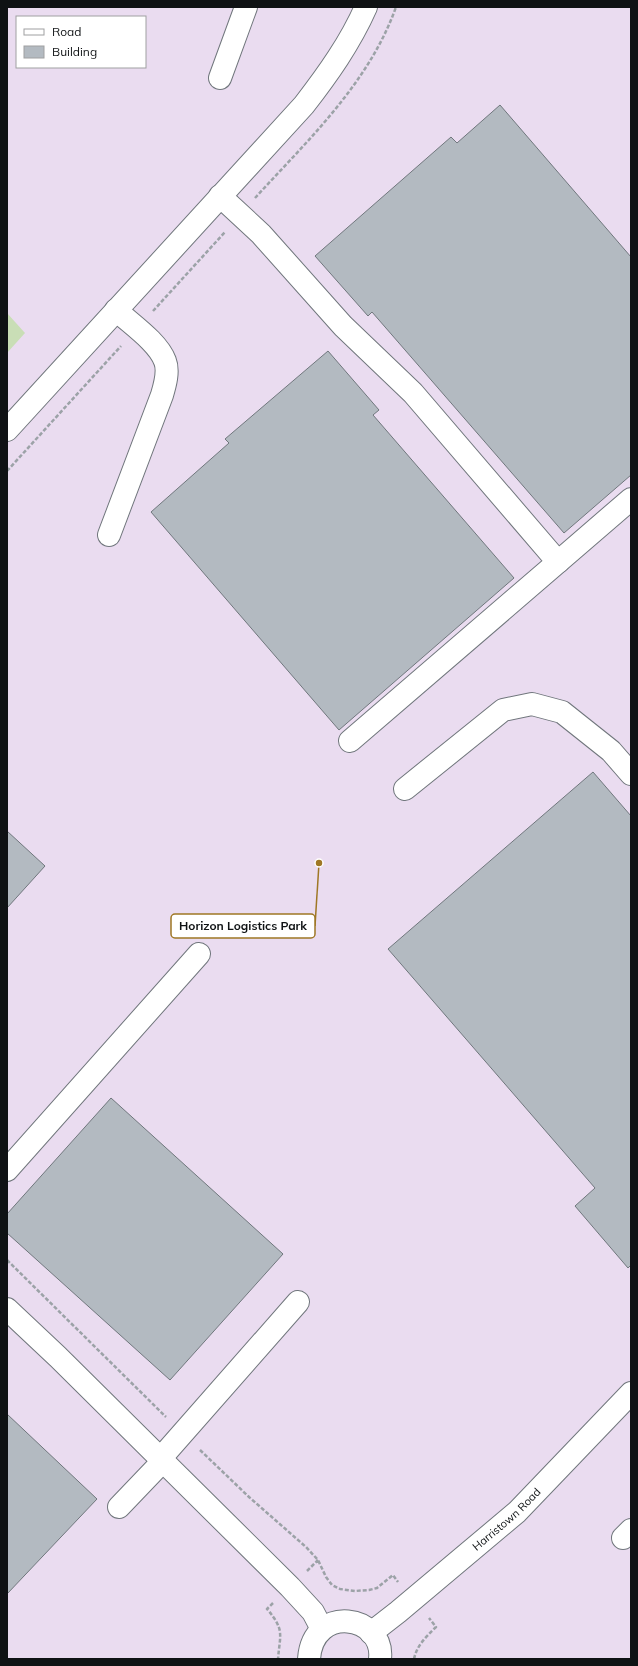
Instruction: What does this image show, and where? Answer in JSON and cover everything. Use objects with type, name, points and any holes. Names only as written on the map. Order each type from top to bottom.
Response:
[{"type":"street","points":[[220,78],[246,7]]},
{"type":"street","points":[[7,430],[304,105],[331,70],[349,42],[366,7]]},
{"type":"street","points":[[220,196],[261,234],[343,326],[413,393],[558,562]]},
{"type":"street","points":[[109,535],[162,395],[166,378],[166,362],[158,347],[116,310]]},
{"type":"street","points":[[350,742],[631,499]]},
{"type":"street","points":[[405,789],[503,710],[532,704],[562,712],[611,751],[631,774]]},
{"type":"street","points":[[7,1170],[198,954]]},
{"type":"street","points":[[119,1507],[162,1460],[298,1302]]},
{"type":"street","points":[[7,1309],[290,1587],[312,1612],[322,1629]]},
{"type":"street","name":"Harristown Road","points":[[371,1633],[404,1608],[517,1512],[631,1393]]},
{"type":"street","points":[[309,1659],[313,1639],[322,1629],[333,1623],[344,1621],[358,1623],[371,1633],[378,1643],[381,1654],[380,1659]]},
{"type":"path","points":[[7,1260],[170,1421]]},
{"type":"path","points":[[196,1446],[249,1497],[306,1547],[318,1560],[332,1584],[340,1589],[355,1591],[369,1590],[377,1588],[393,1576],[401,1584]]},
{"type":"path","points":[[306,1572],[318,1560]]},
{"type":"path","points":[[275,1601],[267,1609],[280,1627],[281,1637],[278,1659]]},
{"type":"path","points":[[414,1659],[416,1650],[422,1640],[436,1627],[427,1616]]},
{"type":"shaded area","points":[[7,7],[631,7],[631,1659],[7,1659]]},
{"type":"green space","points":[[7,313],[25,333],[7,353]]},
{"type":"building","points":[[500,105],[631,257],[631,475],[564,533],[372,312],[368,316],[315,256],[451,137],[457,143]]},
{"type":"building","points":[[328,351],[379,410],[373,415],[514,578],[339,730],[151,512],[229,443],[225,439]]},
{"type":"building","points":[[593,772],[631,816],[631,1265],[628,1268],[575,1206],[595,1188],[388,949]]},
{"type":"building","points":[[7,831],[45,866],[7,908]]},
{"type":"building","points":[[111,1098],[283,1254],[170,1380],[7,1233],[7,1214]]},
{"type":"building","points":[[7,1414],[97,1499],[7,1594]]},
{"type":"place","name":"Horizon Logistics Park","points":[[319,863]]}]
